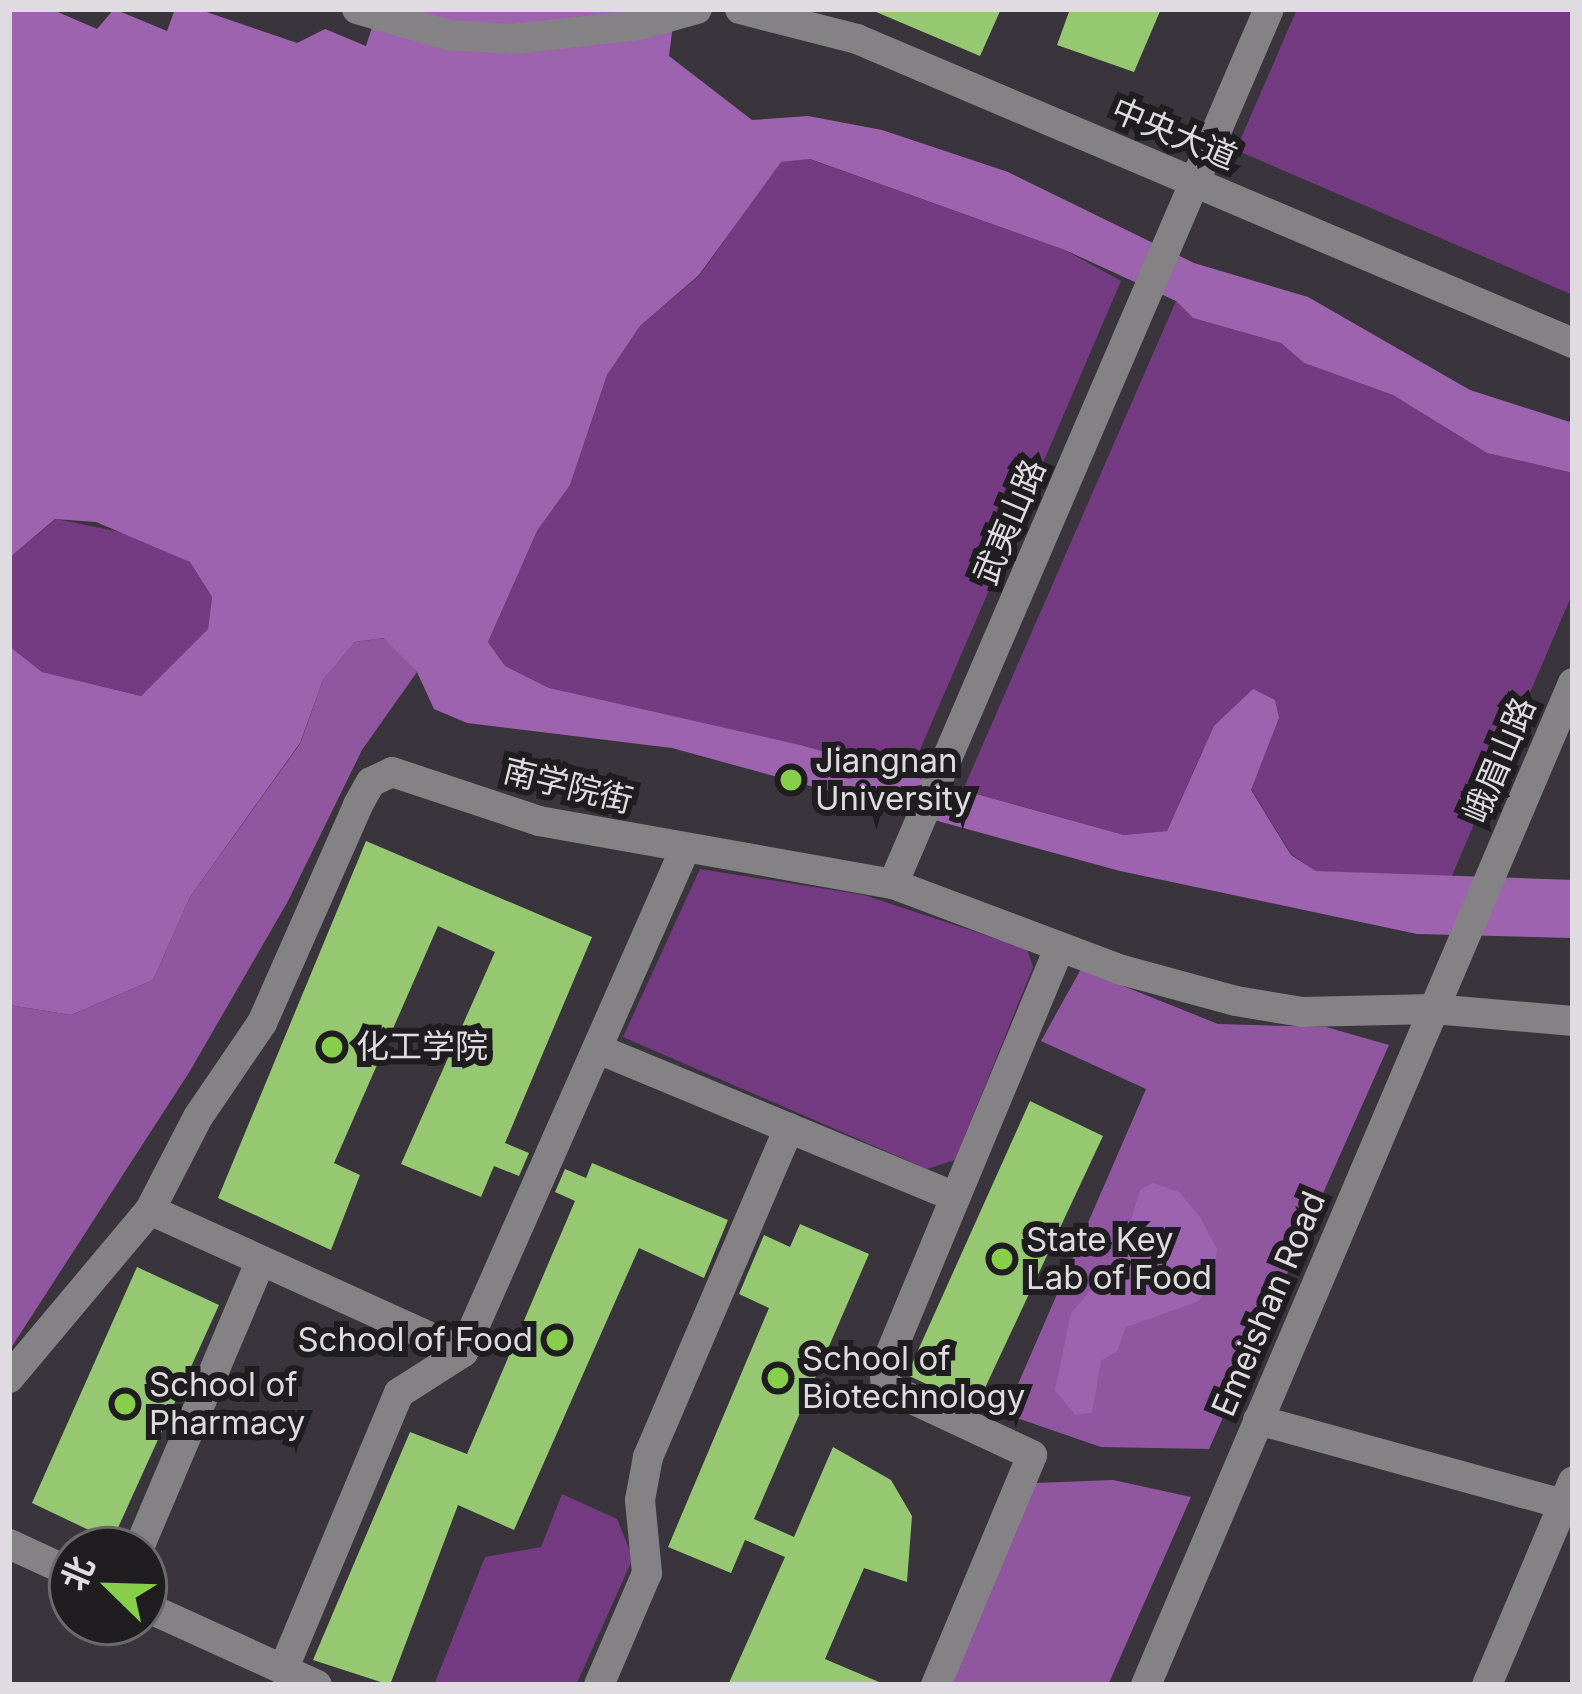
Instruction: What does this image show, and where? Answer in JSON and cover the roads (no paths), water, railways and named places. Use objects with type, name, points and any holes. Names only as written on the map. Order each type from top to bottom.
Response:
[{"type":"street","points":[[357,9],[448,35],[514,39],[616,28],[697,9]]},
{"type":"street","name":"中央大道","points":[[740,9],[824,26],[1573,344]]},
{"type":"street","points":[[1196,182],[1269,9]]},
{"type":"street","name":"武夷山路","points":[[893,884],[1196,182]]},
{"type":"street","name":"峨眉山路","points":[[1457,951],[1573,682]]},
{"type":"street","name":"南学院街","points":[[9,1378],[150,1210],[198,1117],[262,1023],[371,782],[392,772],[539,821],[893,884],[1060,947],[1236,1001],[1302,1012],[1433,1010],[1573,1021]]},
{"type":"street","points":[[284,1670],[399,1394],[463,1352],[685,849]]},
{"type":"street","points":[[936,1685],[1032,1455],[886,1387],[884,1369],[1060,947]]},
{"type":"street","name":"Emeishan Road","points":[[1146,1685],[1457,951]]},
{"type":"street","points":[[598,1048],[956,1196]]},
{"type":"street","points":[[599,1685],[647,1573],[640,1500],[648,1457],[789,1128]]},
{"type":"street","points":[[150,1210],[259,1265],[463,1352]]},
{"type":"street","points":[[148,1526],[259,1265]]},
{"type":"street","points":[[1258,1420],[1570,1498],[1487,1685]]},
{"type":"street","points":[[9,1544],[48,1562]]},
{"type":"street","points":[[168,1617],[317,1685]]},
{"type":"place","name":"Jiangnan University","points":[[791,780]]},
{"type":"place","name":"化工学院","points":[[332,1047]]},
{"type":"place","name":"State Key Lab of Food","points":[[1002,1259]]},
{"type":"place","name":"School of Food","points":[[557,1340]]},
{"type":"place","name":"School of Biotechnology","points":[[778,1378]]},
{"type":"place","name":"School of Pharmacy","points":[[125,1404]]}]
